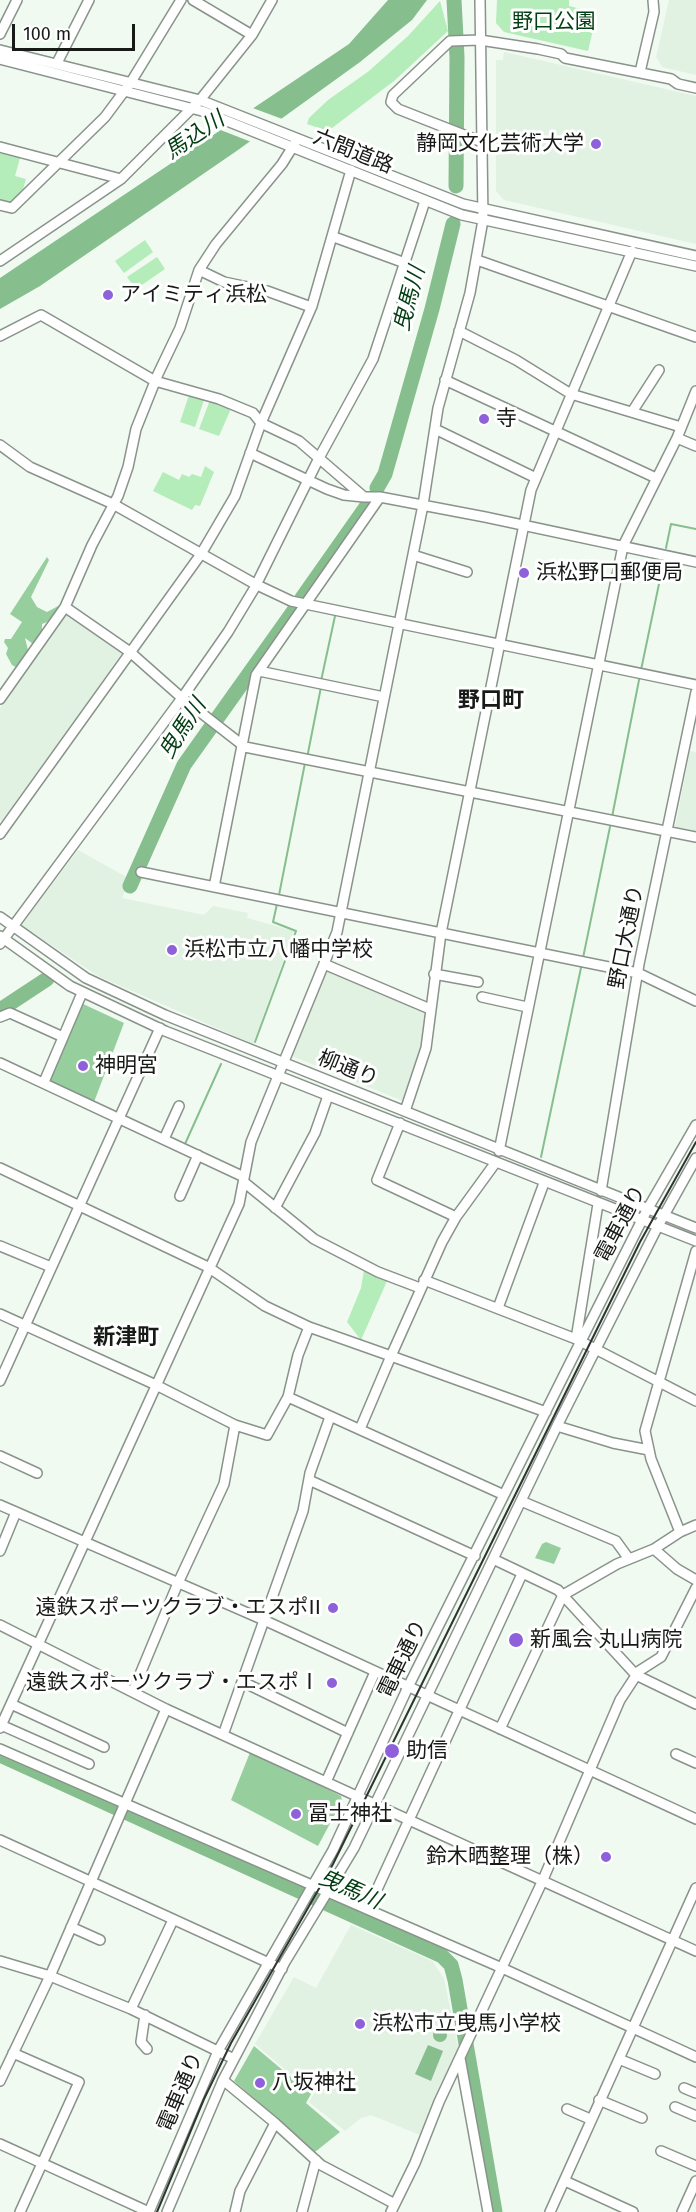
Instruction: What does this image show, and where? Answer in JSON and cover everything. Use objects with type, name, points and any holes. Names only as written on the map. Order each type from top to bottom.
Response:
[{"type":"street","points":[[0,34],[16,0]]},
{"type":"street","points":[[57,63],[89,0]]},
{"type":"street","points":[[0,205],[12,208],[105,117],[128,86],[181,0]]},
{"type":"street","points":[[193,0],[252,35]]},
{"type":"street","points":[[0,261],[121,179],[200,105],[252,35],[272,0]]},
{"type":"street","points":[[89,1764],[1,1727],[208,1267],[239,1204],[251,1142],[324,964],[341,912],[423,505],[445,380],[477,260],[483,220],[480,0]]},
{"type":"street","points":[[640,72],[654,12],[653,0]]},
{"type":"street","points":[[482,142],[398,109],[391,98],[450,41],[480,40],[538,49],[561,54],[565,58],[640,72],[696,88]]},
{"type":"street","name":"六間道路","points":[[0,50],[57,63],[128,86]]},
{"type":"street","name":"六間道路","points":[[0,59],[128,86],[200,105],[284,132],[295,142],[351,170],[425,201],[483,220],[696,266]]},
{"type":"street","name":"六間道路","points":[[200,105],[275,140],[295,142],[454,201],[696,256]]},
{"type":"street","points":[[0,699],[65,607],[125,476],[136,429],[180,328],[200,270],[216,244],[244,213],[295,142]]},
{"type":"street","points":[[0,147],[121,179]]},
{"type":"street","points":[[2,827],[201,554],[235,496],[261,423],[311,308],[334,237],[351,170]]},
{"type":"street","points":[[1,940],[13,927],[182,698],[228,632],[319,458],[363,382],[373,359],[425,201]]},
{"type":"street","points":[[334,237],[405,263]]},
{"type":"street","points":[[405,1111],[426,1048],[441,933],[523,526],[536,478],[632,251]]},
{"type":"street","points":[[477,260],[696,337]]},
{"type":"street","points":[[200,270],[224,282],[267,291],[311,308]]},
{"type":"street","points":[[0,336],[41,315],[155,381],[219,399],[254,413],[261,423],[299,441],[364,497]]},
{"type":"street","points":[[459,331],[516,360],[571,394],[681,427]]},
{"type":"street","points":[[632,412],[659,370]]},
{"type":"street","points":[[445,380],[656,478]]},
{"type":"street","points":[[499,1151],[622,546],[676,438],[696,391]]},
{"type":"street","points":[[435,429],[536,478]]},
{"type":"street","points":[[676,438],[696,446]]},
{"type":"street","points":[[0,445],[30,467],[112,504],[255,584],[305,605],[696,686]]},
{"type":"street","points":[[250,453],[344,495],[380,497],[423,505],[696,562]]},
{"type":"street","points":[[214,887],[256,675],[380,497]]},
{"type":"street","points":[[413,555],[467,572]]},
{"type":"street","points":[[65,607],[130,652],[182,698],[245,747],[696,837]]},
{"type":"street","points":[[259,671],[384,697]]},
{"type":"street","name":"野口大通り","points":[[601,1191],[638,972],[696,692]]},
{"type":"street","points":[[141,872],[638,972],[696,1001]]},
{"type":"street","name":"柳通り","points":[[0,917],[69,968],[99,985],[165,1015],[499,1151],[696,1228]]},
{"type":"street","name":"柳通り","points":[[1,940],[82,993],[160,1029],[696,1241]]},
{"type":"street","points":[[324,964],[430,1009]]},
{"type":"street","points":[[434,974],[478,982]]},
{"type":"street","points":[[44,1082],[82,993]]},
{"type":"street","points":[[483,997],[527,1007]]},
{"type":"street","points":[[0,1017],[10,1013],[63,1037]]},
{"type":"street","points":[[0,1381],[160,1029]]},
{"type":"street","points":[[0,1063],[119,1117],[244,1180],[314,1239],[378,1272],[498,1308],[578,1341],[696,1401]]},
{"type":"street","points":[[275,1208],[315,1133],[328,1096]]},
{"type":"street","points":[[164,1139],[179,1106]]},
{"type":"street","points":[[400,1123],[377,1180],[456,1217]]},
{"type":"street","name":"電車通り","points":[[149,2212],[218,2051],[266,1960],[312,1887],[408,1687],[546,1412],[578,1341],[647,1210],[696,1125]]},
{"type":"street","points":[[180,1196],[198,1155]]},
{"type":"street","name":"電車通り","points":[[166,2212],[223,2080],[282,1969],[328,1894],[375,1805],[557,1426],[663,1216],[696,1158]]},
{"type":"street","points":[[360,1430],[422,1284],[456,1217],[496,1162]]},
{"type":"street","points":[[0,1168],[80,1204],[208,1267],[265,1306],[309,1327],[546,1412]]},
{"type":"street","points":[[498,1308],[544,1182]]},
{"type":"street","points":[[578,1341],[598,1204]]},
{"type":"street","points":[[0,1246],[51,1267]]},
{"type":"street","points":[[680,1532],[649,1450],[645,1431],[696,1251]]},
{"type":"street","points":[[0,1314],[156,1385],[235,1425],[267,1435],[288,1397],[298,1355],[309,1327]]},
{"type":"street","points":[[288,1397],[504,1495]]},
{"type":"street","points":[[223,1735],[266,1621],[305,1504],[309,1480],[330,1417]]},
{"type":"street","points":[[133,1691],[178,1583],[224,1484],[235,1425]]},
{"type":"street","points":[[557,1426],[614,1443],[649,1450]]},
{"type":"street","points":[[0,1456],[37,1473]]},
{"type":"street","points":[[309,1480],[475,1556]]},
{"type":"street","points":[[521,1501],[598,1531],[616,1541],[629,1559]]},
{"type":"street","points":[[0,1504],[266,1621],[696,1819]]},
{"type":"street","points":[[0,1551],[16,1512]]},
{"type":"street","points":[[500,1729],[563,1595],[696,1525]]},
{"type":"street","points":[[654,1549],[676,1569],[696,1580]]},
{"type":"street","points":[[493,1558],[563,1595],[636,1675],[696,1704]]},
{"type":"street","points":[[368,1909],[522,1574]]},
{"type":"street","points":[[223,2080],[316,2160],[393,2208],[542,1882],[620,1700],[636,1675],[661,1657],[696,1588]]},
{"type":"street","points":[[0,1625],[166,1709],[696,1951]]},
{"type":"street","points":[[326,1782],[375,1672]]},
{"type":"street","points":[[243,1682],[348,1733]]},
{"type":"street","points":[[11,1704],[104,1747]]},
{"type":"street","points":[[0,2081],[50,1976],[166,1709]]},
{"type":"street","points":[[0,1749],[502,1968],[696,2057]]},
{"type":"street","points":[[676,1754],[696,1763]]},
{"type":"street","points":[[0,1840],[282,1969]]},
{"type":"street","points":[[550,2212],[696,1888]]},
{"type":"street","points":[[131,2009],[172,1920]]},
{"type":"street","points":[[71,1927],[100,1940]]},
{"type":"street","points":[[0,1961],[50,1976],[131,2009],[234,2059]]},
{"type":"street","points":[[145,2015],[141,2042],[147,2049]]},
{"type":"street","points":[[14,2054],[79,2082],[20,2212]]},
{"type":"street","points":[[461,2056],[488,2212]]},
{"type":"street","points":[[619,2058],[655,2074]]},
{"type":"street","points":[[684,2088],[696,2093]]},
{"type":"street","points":[[599,2100],[642,2118]]},
{"type":"street","points":[[675,2107],[696,2116]]},
{"type":"street","points":[[567,2109],[590,2119]]},
{"type":"street","points":[[235,2212],[240,2191],[274,2123]]},
{"type":"street","points":[[0,2144],[149,2212]]},
{"type":"street","points":[[661,2151],[696,2166]]},
{"type":"street","points":[[302,2212],[316,2160]]},
{"type":"street","points":[[565,2181],[633,2212]]},
{"type":"street","points":[[682,2212],[696,2181]]},
{"type":"shaded area","points":[[388,0],[427,0],[412,20],[360,62],[238,150],[40,286],[0,309],[0,278],[349,44]]},
{"type":"shaded area","points":[[669,0],[696,0],[696,75],[662,67],[656,57]]},
{"type":"shaded area","name":"静岡文化芸術大学","points":[[504,52],[696,96],[696,244],[504,200],[496,191],[496,60],[503,60]]},
{"type":"shaded area","points":[[47,557],[49,560],[31,597],[37,607],[47,612],[62,604],[47,622],[42,624],[42,632],[33,644],[25,638],[29,654],[19,669],[12,665],[6,654],[8,648],[4,642],[5,639],[11,639],[22,622],[10,614]]},
{"type":"shaded area","points":[[70,614],[120,649],[122,653],[3,822],[0,820],[0,708],[66,615]]},
{"type":"shaded area","points":[[690,751],[696,752],[696,833],[675,828]]},
{"type":"shaded area","name":"浜松市立八幡中学校","points":[[78,850],[130,879],[122,898],[204,915],[213,906],[248,913],[247,918],[294,931],[253,1044],[98,976],[21,925]]},
{"type":"shaded area","points":[[327,970],[428,1011],[419,1060],[403,1101],[292,1056]]},
{"type":"shaded area","points":[[81,1003],[124,1023],[94,1102],[48,1081]]},
{"type":"shaded area","points":[[546,1542],[561,1548],[554,1564],[535,1558],[542,1544]]},
{"type":"shaded area","points":[[251,1750],[341,1796],[342,1801],[318,1846],[231,1800]]},
{"type":"shaded area","name":"浜松市立曳馬小学校","points":[[351,1925],[432,1961],[444,1978],[458,2048],[420,2135],[371,2115],[361,2118],[345,2131],[309,2102],[314,2094],[255,2044],[294,1977],[316,1988]]},
{"type":"shaded area","points":[[440,2028],[445,2030],[447,2035],[445,2040],[440,2042],[435,2040],[433,2035],[435,2030]]},
{"type":"shaded area","points":[[428,2045],[443,2051],[431,2081],[415,2074]]},
{"type":"shaded area","points":[[254,2046],[311,2094],[306,2103],[340,2132],[315,2152],[234,2081]]},
{"type":"green space","name":"野口公園","points":[[497,0],[569,0],[569,6],[597,13],[588,51],[504,32],[496,23]]},
{"type":"green space","points":[[440,1],[448,31],[394,81],[328,131],[307,124],[309,118],[328,100],[369,71],[408,36]]},
{"type":"green space","points":[[0,153],[20,158],[15,176],[26,179],[21,196],[11,205],[0,203]]},
{"type":"green space","points":[[145,240],[153,252],[124,273],[115,261]]},
{"type":"green space","points":[[157,257],[165,269],[136,289],[127,277]]},
{"type":"green space","points":[[189,395],[204,400],[195,427],[180,422]]},
{"type":"green space","points":[[210,400],[228,407],[230,411],[219,436],[199,429]]},
{"type":"green space","points":[[205,466],[214,472],[200,506],[195,505],[192,510],[153,491],[163,472],[179,480],[182,474],[189,477],[192,474],[201,477]]},
{"type":"green space","points":[[364,1270],[387,1281],[361,1340],[347,1322],[361,1288]]},
{"type":"pier","points":[[250,107],[285,120],[254,143],[218,129]]},
{"type":"waterway","name":"曳馬川","points":[[454,0],[457,57],[456,186]]},
{"type":"waterway","name":"曳馬川","points":[[377,488],[385,474],[432,309],[453,224]]},
{"type":"waterway","name":"曳馬川","points":[[302,598],[366,507]]},
{"type":"waterway","points":[[666,548],[671,524],[696,529]]},
{"type":"waterway","points":[[641,670],[664,560]]},
{"type":"waterway","name":"曳馬川","points":[[130,886],[184,765],[295,609]]},
{"type":"waterway","points":[[321,681],[335,616]]},
{"type":"waterway","points":[[612,817],[640,675]]},
{"type":"waterway","points":[[307,758],[321,687]]},
{"type":"waterway","points":[[279,895],[305,763]]},
{"type":"waterway","points":[[583,958],[611,822]]},
{"type":"waterway","points":[[255,1042],[296,931],[273,922],[277,904]]},
{"type":"waterway","points":[[541,1157],[582,963]]},
{"type":"waterway","name":"曳馬川","points":[[0,1010],[47,979]]},
{"type":"waterway","points":[[185,1144],[221,1064]]},
{"type":"waterway","name":"曳馬川","points":[[0,1755],[442,1956],[451,1965],[455,1980],[495,2212]]},
{"type":"railway","points":[[157,2212],[204,2099],[231,2043],[333,1864],[640,1242],[696,1142]]},
{"type":"place","name":"静岡文化芸術大学","points":[[596,144]]},
{"type":"place","name":"アイミティ浜松","points":[[108,295]]},
{"type":"place","name":"寺","points":[[484,419]]},
{"type":"place","name":"浜松野口郵便局","points":[[524,573]]},
{"type":"place","name":"浜松市立八幡中学校","points":[[172,950]]},
{"type":"place","name":"神明宮","points":[[83,1066]]},
{"type":"place","name":"遠鉄スポーツクラブ・エスポII","points":[[333,1608]]},
{"type":"place","name":"新風会 丸山病院","points":[[516,1640]]},
{"type":"place","name":"遠鉄スポーツクラブ・エスポⅠ","points":[[332,1683]]},
{"type":"place","name":"助信","points":[[392,1751]]},
{"type":"place","name":"冨士神社","points":[[296,1814]]},
{"type":"place","name":"鈴木晒整理（株）","points":[[606,1857]]},
{"type":"place","name":"浜松市立曳馬小学校","points":[[360,2024]]},
{"type":"place","name":"八坂神社","points":[[260,2083]]},
{"type":"district","name":"野口町","points":[[491,701]]},
{"type":"district","name":"新津町","points":[[126,1338]]},
{"type":"water label","name":"馬込川","points":[[195,136]]}]
